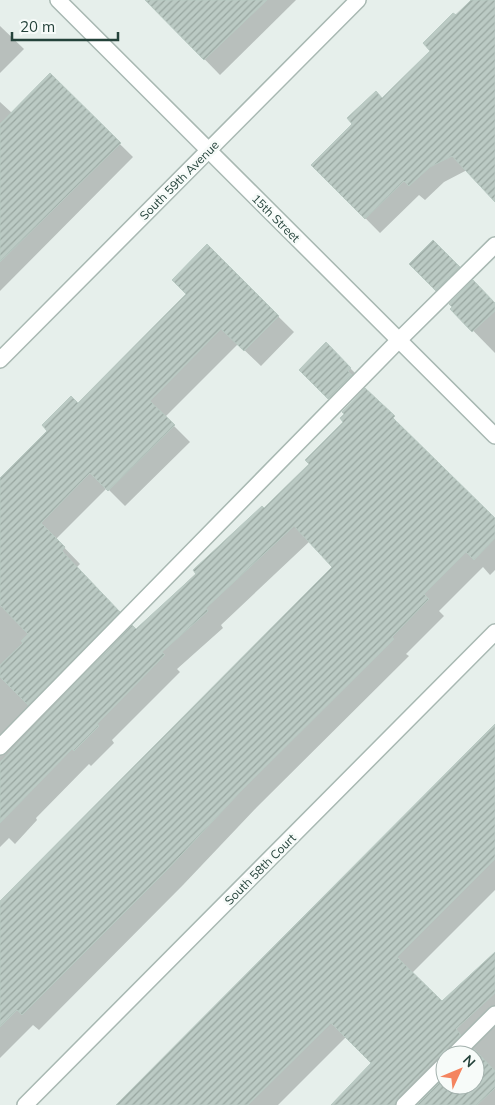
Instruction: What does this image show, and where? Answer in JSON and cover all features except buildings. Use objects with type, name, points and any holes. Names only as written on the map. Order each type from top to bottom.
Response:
[{"type":"street","name":"15th Street","points":[[58,0],[495,436]]},
{"type":"street","name":"South 59th Avenue","points":[[0,360],[358,0]]},
{"type":"street","points":[[0,747],[399,340],[495,245]]},
{"type":"street","name":"South 58th Court","points":[[25,1105],[495,632]]},
{"type":"street","points":[[464,1045],[495,1014]]},
{"type":"street","points":[[404,1105],[435,1074]]}]
